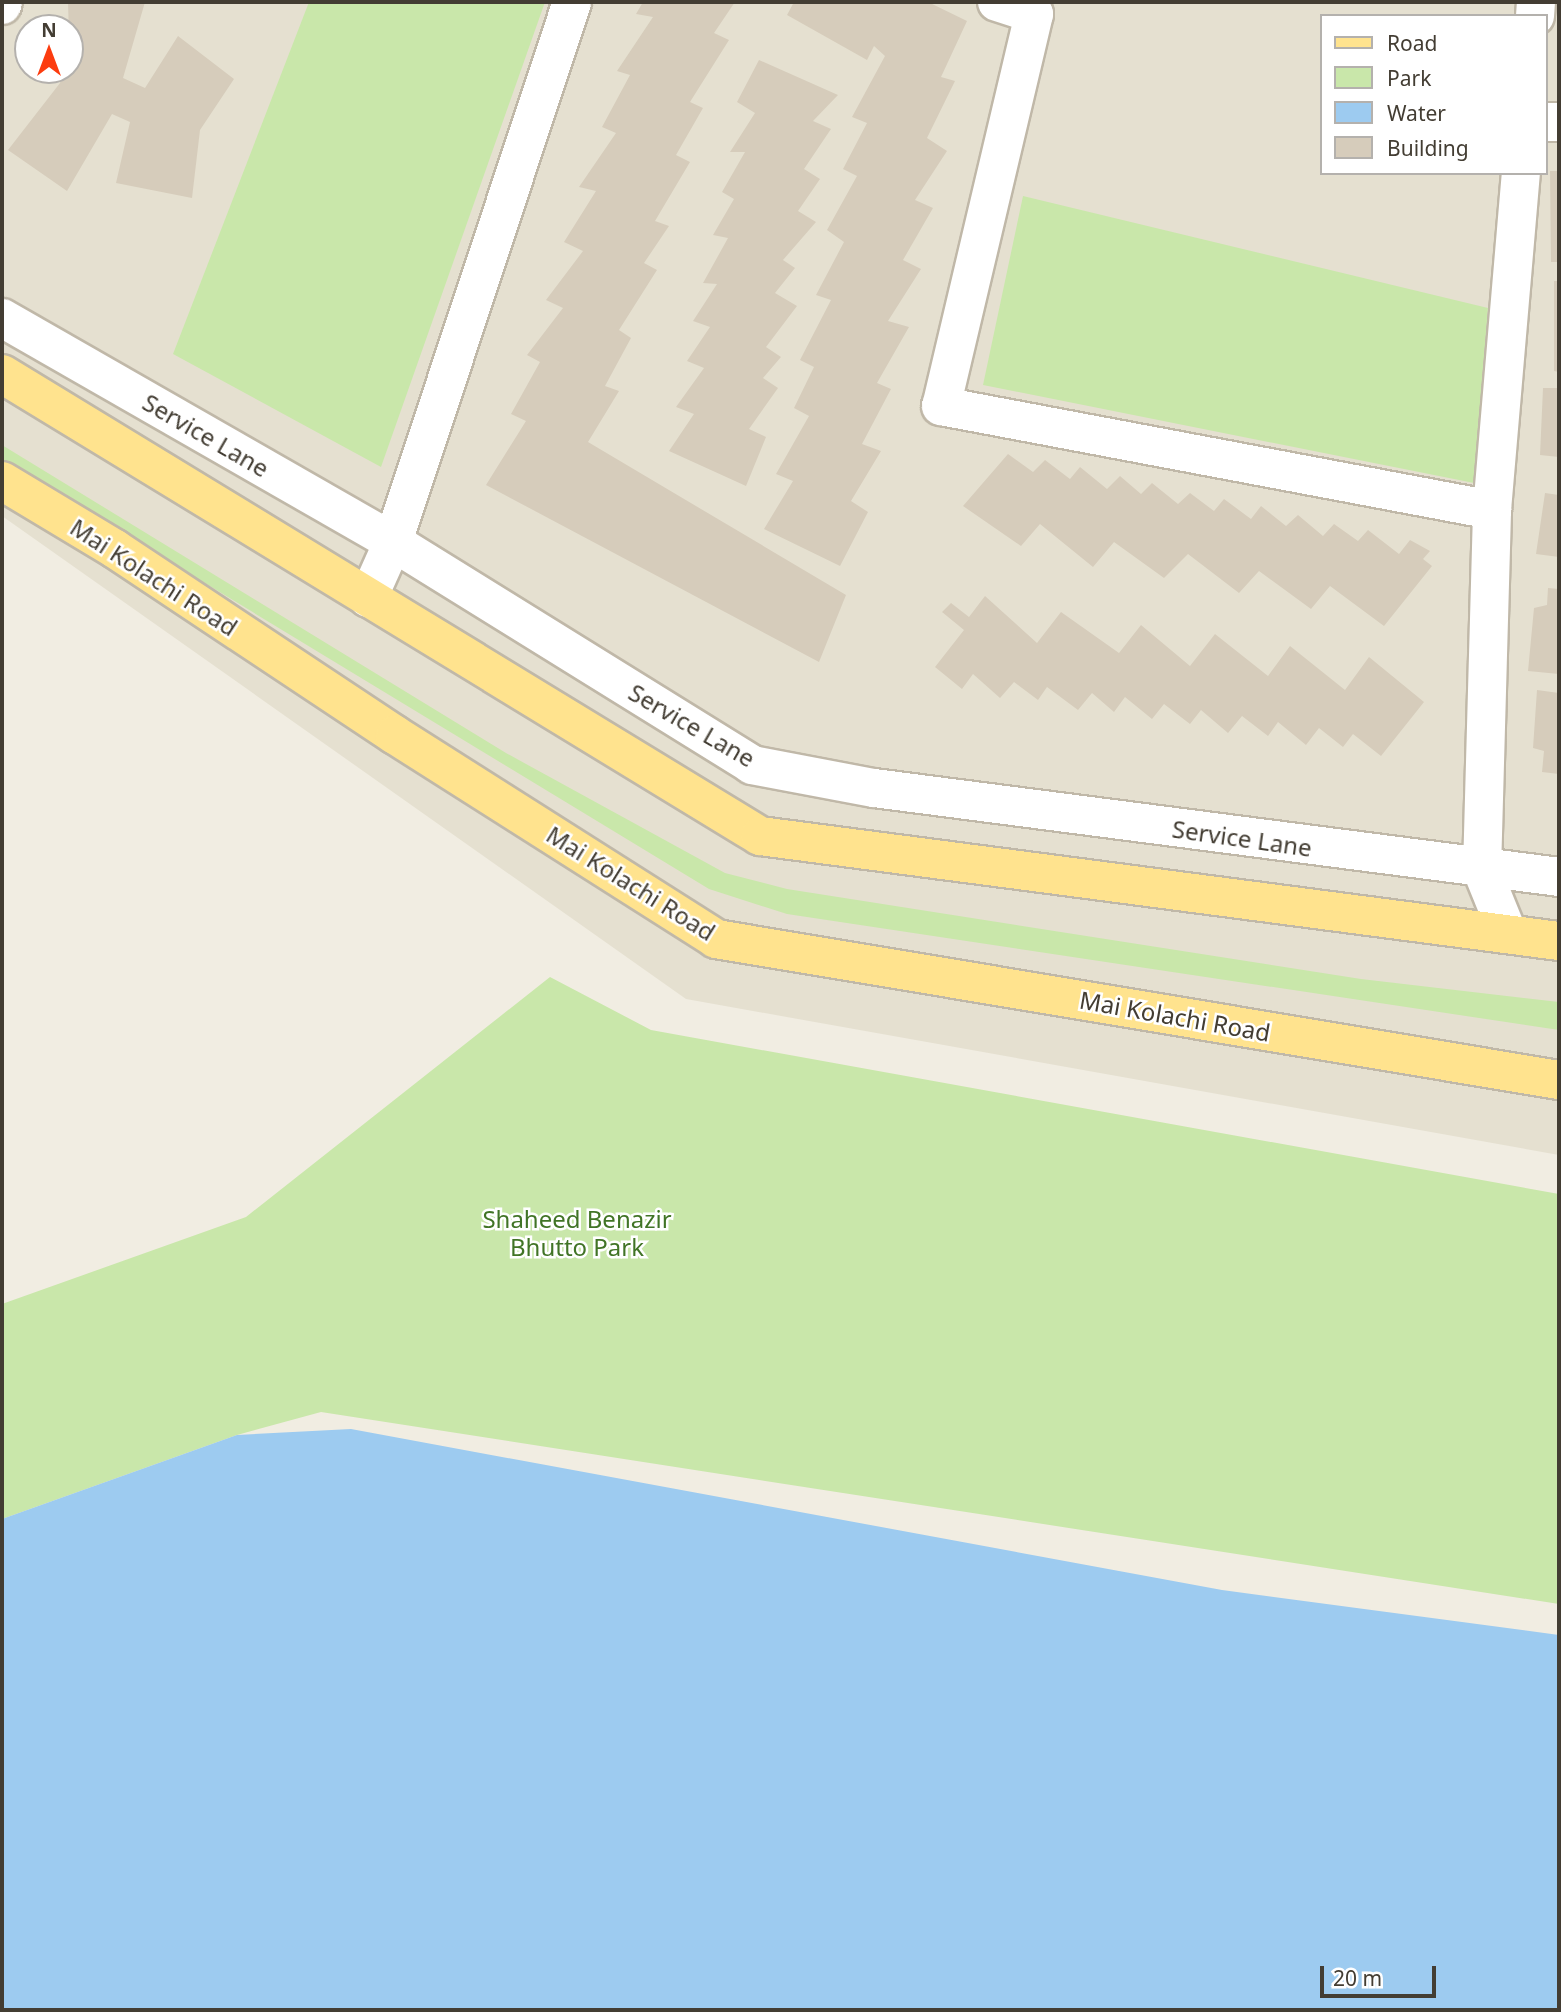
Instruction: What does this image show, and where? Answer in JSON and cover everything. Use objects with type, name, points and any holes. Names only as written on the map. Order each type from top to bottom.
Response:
[{"type":"main road","points":[[2,374],[760,836],[1559,941]]},
{"type":"main road","name":"Mai Kolachi Road","points":[[2,481],[115,549],[395,735],[716,939],[1559,1080]]},
{"type":"street","points":[[368,598],[393,541],[572,2]]},
{"type":"street","points":[[997,2],[1034,14],[941,406],[1492,510]]},
{"type":"street","points":[[1508,934],[1482,870],[1492,510],[1521,175]]},
{"type":"street","name":"Service Lane","points":[[2,318],[393,541],[752,765],[874,788],[1482,870],[1559,877]]},
{"type":"shaded area","points":[[2,2],[1559,2],[1559,1155],[686,999],[2,516]]},
{"type":"green space","points":[[309,2],[545,2],[381,467],[173,354]]},
{"type":"green space","points":[[1023,196],[1488,308],[1474,483],[983,385]]},
{"type":"green space","points":[[2,445],[506,753],[725,873],[787,889],[1361,979],[1559,1002],[1559,1030],[787,914],[709,889],[2,460]]},
{"type":"green space","name":"Shaheed Benazir Bhutto Park","points":[[550,977],[651,1030],[1559,1194],[1559,1604],[321,1412],[237,1435],[2,1519],[2,1304],[246,1217]]},
{"type":"water","points":[[351,1429],[1222,1590],[1559,1635],[1559,2010],[2,2010],[2,1519],[237,1435]]},
{"type":"building","points":[[68,2],[145,2],[123,78],[145,88],[178,36],[234,79],[200,130],[192,198],[116,183],[130,122],[112,114],[67,191],[8,150],[59,84],[84,84],[84,14],[68,14]]},
{"type":"building","points":[[643,2],[735,2],[714,33],[729,40],[690,102],[703,108],[676,155],[690,162],[655,221],[669,226],[644,263],[657,270],[619,330],[631,338],[605,386],[619,391],[588,442],[846,595],[819,662],[486,485],[526,421],[511,414],[540,362],[527,355],[563,308],[546,300],[583,251],[564,242],[596,191],[579,187],[616,133],[602,127],[630,75],[617,71],[653,17],[636,14]]},
{"type":"building","points":[[794,2],[928,2],[967,21],[941,77],[955,81],[927,138],[947,151],[915,200],[933,208],[903,260],[921,269],[888,321],[909,327],[877,383],[891,389],[862,444],[881,451],[851,501],[868,512],[840,566],[764,529],[793,481],[776,474],[809,416],[794,408],[814,367],[800,360],[831,300],[816,295],[844,242],[827,230],[857,176],[843,169],[867,123],[852,117],[885,56],[874,46],[867,60],[787,15]]},
{"type":"building","points":[[759,60],[838,95],[813,121],[831,129],[804,169],[820,179],[798,211],[816,222],[783,260],[795,268],[775,293],[797,306],[766,347],[781,357],[763,378],[778,388],[749,429],[766,437],[746,486],[669,451],[694,414],[676,407],[704,368],[687,361],[710,327],[693,321],[717,284],[703,283],[728,238],[713,235],[734,199],[722,192],[745,152],[730,152],[755,113],[737,102]]},
{"type":"building","points":[[1550,171],[1559,171],[1559,262],[1551,262]]},
{"type":"building","points":[[1554,281],[1559,281],[1559,372],[1554,371]]},
{"type":"building","points":[[1543,388],[1559,388],[1559,457],[1540,455]]},
{"type":"building","points":[[1008,454],[1033,472],[1045,460],[1070,479],[1080,467],[1107,489],[1120,476],[1141,494],[1152,483],[1178,504],[1190,493],[1214,511],[1224,499],[1251,519],[1261,506],[1286,526],[1298,515],[1323,536],[1334,524],[1358,541],[1368,530],[1399,554],[1410,540],[1430,551],[1423,559],[1432,566],[1384,626],[1330,586],[1311,609],[1259,571],[1239,593],[1188,554],[1164,578],[1114,542],[1093,567],[1040,524],[1021,546],[963,506]]},
{"type":"building","points":[[1545,493],[1559,495],[1559,557],[1536,554]]},
{"type":"building","points":[[1548,588],[1559,589],[1559,674],[1528,671],[1534,608],[1547,605]]},
{"type":"building","points":[[985,596],[1037,643],[1061,612],[1119,653],[1141,625],[1190,666],[1215,634],[1268,676],[1290,646],[1345,690],[1369,657],[1424,702],[1381,756],[1353,734],[1343,747],[1319,728],[1306,745],[1278,722],[1268,736],[1242,716],[1228,733],[1201,710],[1190,724],[1164,704],[1152,719],[1125,697],[1114,712],[1092,693],[1078,710],[1047,687],[1038,700],[1014,682],[1000,698],[973,674],[962,689],[935,667],[964,630],[942,612],[951,603],[969,617]]},
{"type":"building","points":[[1537,690],[1559,693],[1559,774],[1542,772],[1544,751],[1533,748]]}]
